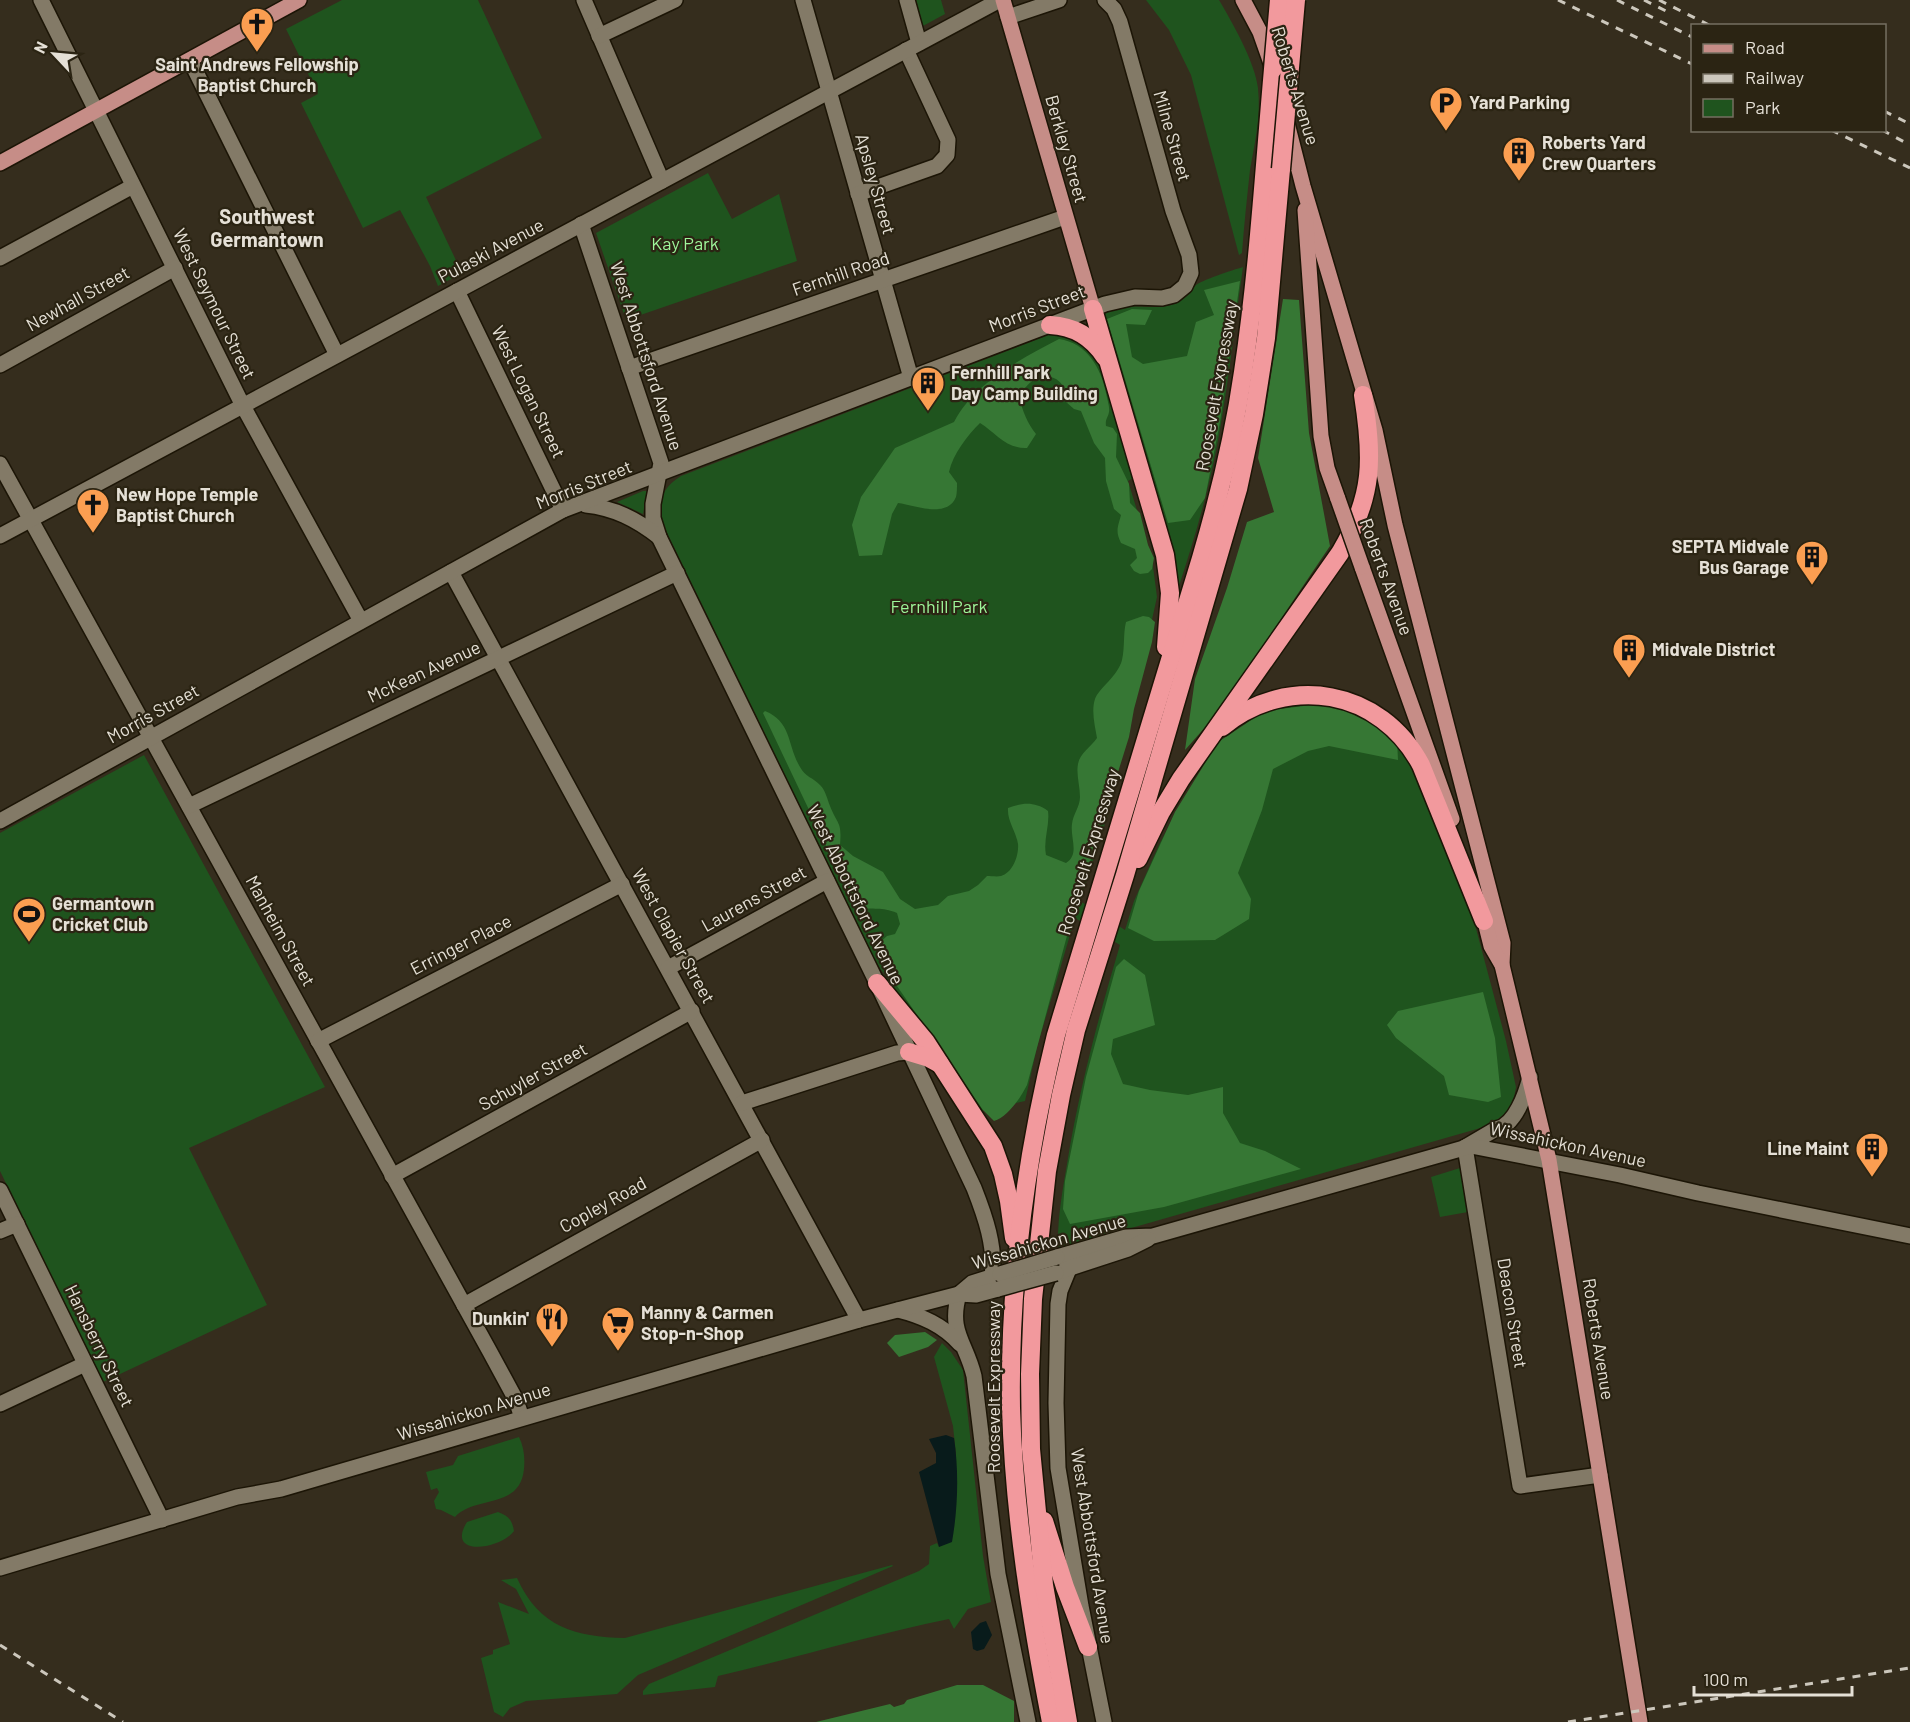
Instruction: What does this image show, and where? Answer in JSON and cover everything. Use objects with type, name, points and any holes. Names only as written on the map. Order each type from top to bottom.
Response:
[{"type":"highway","name":"Roosevelt Expressway","points":[[1068,1722],[1044,1585],[1033,1485],[1030,1414],[1031,1336],[1037,1245],[1054,1132],[1069,1061],[1220,554],[1254,414],[1266,338],[1279,0]]},
{"type":"highway","name":"Roosevelt Expressway","points":[[1051,1722],[1026,1579],[1013,1443],[1012,1338],[1018,1260],[1032,1147],[1056,1035],[1212,522],[1238,406],[1296,0]]},
{"type":"highway","points":[[1093,309],[1159,533],[1168,574],[1170,611],[1159,698]]},
{"type":"highway","points":[[1050,325],[1076,330],[1093,342],[1107,358]]},
{"type":"highway","points":[[1110,920],[1161,812],[1181,778],[1340,553],[1354,526],[1369,478],[1370,445],[1363,394]]},
{"type":"highway","points":[[1204,745],[1240,714],[1275,698],[1325,696],[1354,703],[1376,714],[1393,726],[1407,741],[1421,765],[1484,921]]},
{"type":"highway","points":[[877,983],[911,1022],[985,1132],[996,1153],[1009,1201],[1018,1260]]},
{"type":"highway","points":[[909,1052],[929,1058],[940,1065]]},
{"type":"highway","points":[[1033,1485],[1062,1579],[1088,1647]]},
{"type":"main road","points":[[0,163],[299,0]]},
{"type":"main road","name":"Berkley Street","points":[[1001,0],[1008,17],[1093,309]]},
{"type":"main road","name":"Roberts Avenue","points":[[1243,0],[1260,32],[1274,73],[1304,186],[1375,430],[1395,525],[1503,943],[1502,965]]},
{"type":"main road","name":"Roberts Avenue","points":[[1304,186],[1321,436],[1327,468],[1470,870],[1491,946],[1502,965],[1530,1077],[1549,1160],[1640,1722]]},
{"type":"street","name":"West Seymour Street","points":[[41,0],[243,406],[361,621]]},
{"type":"street","points":[[584,0],[662,181]]},
{"type":"street","points":[[599,36],[675,0]]},
{"type":"street","name":"Apsley Street","points":[[803,0],[911,378]]},
{"type":"street","points":[[858,194],[937,166],[946,155],[948,140],[912,47],[906,0]]},
{"type":"street","name":"Pulaski Avenue","points":[[0,536],[1001,0]]},
{"type":"street","points":[[1008,17],[1059,0]]},
{"type":"street","name":"Milne Street","points":[[1105,0],[1114,9],[1120,22],[1173,211],[1189,255],[1191,273],[1185,286]]},
{"type":"street","points":[[190,60],[337,355]]},
{"type":"street","points":[[0,258],[133,186]]},
{"type":"street","name":"Fernhill Road","points":[[629,368],[1065,217]]},
{"type":"street","name":"West Abbottsford Avenue","points":[[581,224],[661,463],[652,510],[658,537],[877,983],[978,1200],[993,1252],[997,1280]]},
{"type":"street","name":"Newhall Street","points":[[0,365],[174,268]]},
{"type":"street","name":"Morris Street","points":[[0,821],[563,510],[1093,309],[1126,298],[1168,297],[1185,286]]},
{"type":"street","name":"West Logan Street","points":[[457,291],[563,510]]},
{"type":"street","name":"Manheim Street","points":[[0,464],[516,1400],[522,1418]]},
{"type":"street","name":"West Abbottsford Avenue","points":[[580,504],[623,514],[637,521],[658,537]]},
{"type":"street","name":"West Clapier Street","points":[[451,572],[859,1320]]},
{"type":"street","name":"McKean Avenue","points":[[189,806],[677,573]]},
{"type":"street","name":"Laurens Street","points":[[668,968],[827,881]]},
{"type":"street","name":"Erringer Place","points":[[318,1041],[622,884]]},
{"type":"street","name":"Schuyler Street","points":[[392,1176],[692,1011]]},
{"type":"street","points":[[742,1103],[897,1053],[909,1052]]},
{"type":"street","points":[[1465,1147],[1501,1128],[1509,1121],[1522,1103],[1530,1077]]},
{"type":"street","name":"Copley Road","points":[[464,1305],[762,1140]]},
{"type":"street","name":"Wissahickon Avenue","points":[[0,1568],[237,1497],[275,1491],[859,1320],[959,1294],[976,1296],[997,1280],[1060,1266],[1126,1237],[1153,1236],[1465,1147],[1482,1147],[1549,1160],[1910,1236]]},
{"type":"street","name":"Deacon Street","points":[[1465,1147],[1520,1486],[1600,1475]]},
{"type":"street","name":"Hansberry Street","points":[[0,1190],[162,1520]]},
{"type":"street","points":[[0,1231],[16,1224]]},
{"type":"street","name":"West Abbottsford Avenue","points":[[1060,1266],[1057,1447],[1060,1485],[1088,1647],[1104,1722]]},
{"type":"street","points":[[959,1294],[955,1323],[957,1335],[969,1357],[974,1376],[998,1574],[1028,1722]]},
{"type":"street","points":[[898,1310],[914,1314],[939,1326],[964,1350]]},
{"type":"street","points":[[0,1404],[85,1364]]},
{"type":"green space","points":[[342,0],[478,0],[542,138],[426,197],[462,273],[438,286],[400,210],[363,228],[301,103],[318,94],[286,29]]},
{"type":"green space","points":[[916,0],[941,0],[945,14],[923,26]]},
{"type":"green space","points":[[1146,0],[1219,0],[1252,66],[1258,88],[1258,119],[1250,170],[1242,253],[1239,255],[1191,75],[1169,30]]},
{"type":"green space","name":"Kay Park","points":[[708,173],[732,219],[779,194],[797,261],[626,320],[596,233]]},
{"type":"green space","points":[[1243,267],[1226,393],[1215,454],[1202,511],[1179,586],[1103,315],[1120,308],[1163,307],[1175,304],[1198,284]]},
{"type":"green space","points":[[1240,281],[1220,422],[1205,498],[1190,520],[1168,523],[1107,319],[1132,309],[1152,310],[1145,325],[1126,324],[1132,357],[1143,364],[1187,356],[1196,322],[1214,315],[1204,290]]},
{"type":"green space","points":[[1283,299],[1299,300],[1309,433],[1330,546],[1216,715],[1185,750],[1195,679],[1247,522],[1274,512],[1258,458]]},
{"type":"green space","name":"Fernhill Park","points":[[1051,334],[1069,334],[1098,358],[1133,478],[1128,481],[1152,559],[1157,597],[1132,710],[1108,803],[1109,811],[1080,901],[1125,930],[1134,901],[1176,812],[1238,731],[1259,713],[1290,701],[1361,711],[1415,763],[1470,906],[1516,1087],[1513,1103],[1508,1111],[1491,1125],[1058,1249],[1061,1203],[1078,1104],[1097,1024],[1120,945],[1075,918],[1037,1047],[1025,1101],[981,1111],[877,964],[667,533],[660,508],[663,494],[681,476]]},
{"type":"green space","points":[[1059,339],[1069,341],[1085,351],[1096,366],[1104,384],[1109,408],[1106,426],[1113,428],[1117,434],[1116,457],[1129,484],[1130,503],[1140,513],[1148,545],[1154,558],[1152,569],[1148,573],[1140,574],[1130,565],[1137,558],[1135,549],[1121,543],[1119,539],[1118,529],[1121,515],[1114,509],[1106,481],[1105,458],[1094,443],[1081,411],[1074,409],[1066,402],[1064,389],[1058,380],[1048,377],[1030,383],[1019,398],[1036,434],[1027,448],[1007,443],[980,423],[961,446],[951,465],[949,472],[957,483],[956,497],[952,504],[945,508],[930,509],[898,503],[892,514],[882,555],[859,556],[852,525],[861,497],[895,448],[954,422],[963,408],[986,383]]},
{"type":"green space","points":[[647,491],[643,514],[617,502]]},
{"type":"green space","points":[[1143,616],[1155,622],[1129,737],[1068,932],[1027,1085],[1009,1111],[994,1121],[983,1110],[890,976],[876,946],[887,936],[895,934],[900,924],[897,913],[858,907],[829,852],[763,713],[765,711],[780,721],[802,770],[824,790],[840,827],[840,845],[853,856],[883,872],[900,899],[915,909],[938,905],[948,896],[969,891],[987,876],[1001,876],[1012,867],[1018,844],[1008,808],[1028,804],[1048,811],[1046,855],[1066,863],[1073,855],[1072,824],[1080,797],[1078,764],[1083,753],[1097,738],[1093,713],[1095,699],[1120,666],[1126,622]]},
{"type":"green space","points":[[1327,703],[1366,715],[1397,740],[1398,760],[1329,746],[1308,751],[1273,769],[1262,810],[1238,873],[1251,899],[1249,919],[1215,940],[1154,941],[1128,928],[1139,891],[1175,812],[1218,742],[1265,711]]},
{"type":"green space","name":"Germantown Cricket Club","points":[[144,755],[325,1087],[189,1148],[267,1305],[103,1382],[0,1171],[0,833]]},
{"type":"green space","points":[[1124,959],[1145,975],[1155,1025],[1113,1039],[1111,1054],[1123,1084],[1188,1095],[1223,1087],[1223,1113],[1240,1143],[1265,1151],[1301,1169],[1164,1207],[1070,1224],[1063,1209],[1065,1181],[1086,1077],[1116,967]]},
{"type":"green space","points":[[1483,992],[1495,1038],[1501,1097],[1488,1102],[1449,1095],[1444,1076],[1396,1038],[1387,1025],[1398,1011]]},
{"type":"green space","points":[[1460,1168],[1468,1212],[1440,1217],[1431,1177]]},
{"type":"green space","points":[[925,1332],[937,1340],[928,1347],[899,1357],[887,1343],[895,1335]]},
{"type":"green space","points":[[942,1343],[963,1370],[983,1556],[991,1602],[968,1609],[954,1629],[949,1619],[718,1676],[715,1687],[643,1695],[643,1691],[649,1684],[919,1571],[929,1564],[930,1546],[937,1543],[939,1547],[956,1455],[953,1426],[934,1357]]},
{"type":"green space","points":[[519,1437],[524,1453],[524,1469],[521,1482],[514,1491],[496,1500],[464,1510],[455,1517],[436,1509],[434,1501],[439,1492],[437,1488],[431,1490],[426,1472],[453,1465],[458,1456]]},
{"type":"green space","points":[[498,1512],[507,1517],[512,1524],[514,1531],[507,1538],[498,1543],[477,1547],[463,1541],[462,1533],[467,1522]]},
{"type":"green space","points":[[892,1565],[638,1675],[617,1694],[526,1701],[510,1708],[503,1717],[494,1712],[481,1658],[493,1654],[493,1650],[510,1644],[498,1602],[529,1614],[516,1589],[501,1580],[517,1578],[536,1608],[560,1626],[590,1635],[625,1638]]},
{"type":"green space","points":[[957,1685],[983,1685],[1014,1701],[1014,1722],[816,1722],[890,1704],[894,1707],[904,1704],[907,1700]]},
{"type":"shaded area","points":[[946,1435],[954,1438],[957,1463],[957,1503],[952,1542],[939,1547],[919,1472],[936,1463],[936,1453],[929,1439]]},
{"type":"shaded area","points":[[986,1621],[992,1635],[984,1649],[977,1651],[973,1649],[971,1632],[980,1623]]},
{"type":"railway","points":[[1558,0],[1691,64]]},
{"type":"railway","points":[[1617,0],[1691,37]]},
{"type":"railway","points":[[1644,0],[1666,11]]},
{"type":"railway","points":[[1659,0],[1707,24]]},
{"type":"railway","points":[[1886,112],[1910,124]]},
{"type":"railway","points":[[1835,132],[1910,168]]},
{"type":"railway","points":[[1886,132],[1910,145]]},
{"type":"railway","points":[[0,1645],[123,1722]]},
{"type":"railway","points":[[1568,1722],[1910,1668]]},
{"type":"place","name":"Saint Andrews Fellowship Baptist Church","points":[[257,53]]},
{"type":"place","name":"Yard Parking","points":[[1446,132]]},
{"type":"place","name":"Roberts Yard Crew Quarters","points":[[1519,182]]},
{"type":"place","name":"Fernhill Park Day Camp Building","points":[[928,412]]},
{"type":"place","name":"New Hope Temple Baptist Church","points":[[93,534]]},
{"type":"place","name":"SEPTA Midvale Bus Garage","points":[[1812,586]]},
{"type":"place","name":"Midvale District","points":[[1629,679]]},
{"type":"place","name":"Germantown Cricket Club","points":[[29,943]]},
{"type":"place","name":"Line Maint","points":[[1872,1178]]},
{"type":"place","name":"Dunkin'","points":[[552,1348]]},
{"type":"place","name":"Manny & Carmen Stop-n-Shop","points":[[618,1352]]},
{"type":"district","name":"Southwest Germantown","points":[[267,228]]}]
